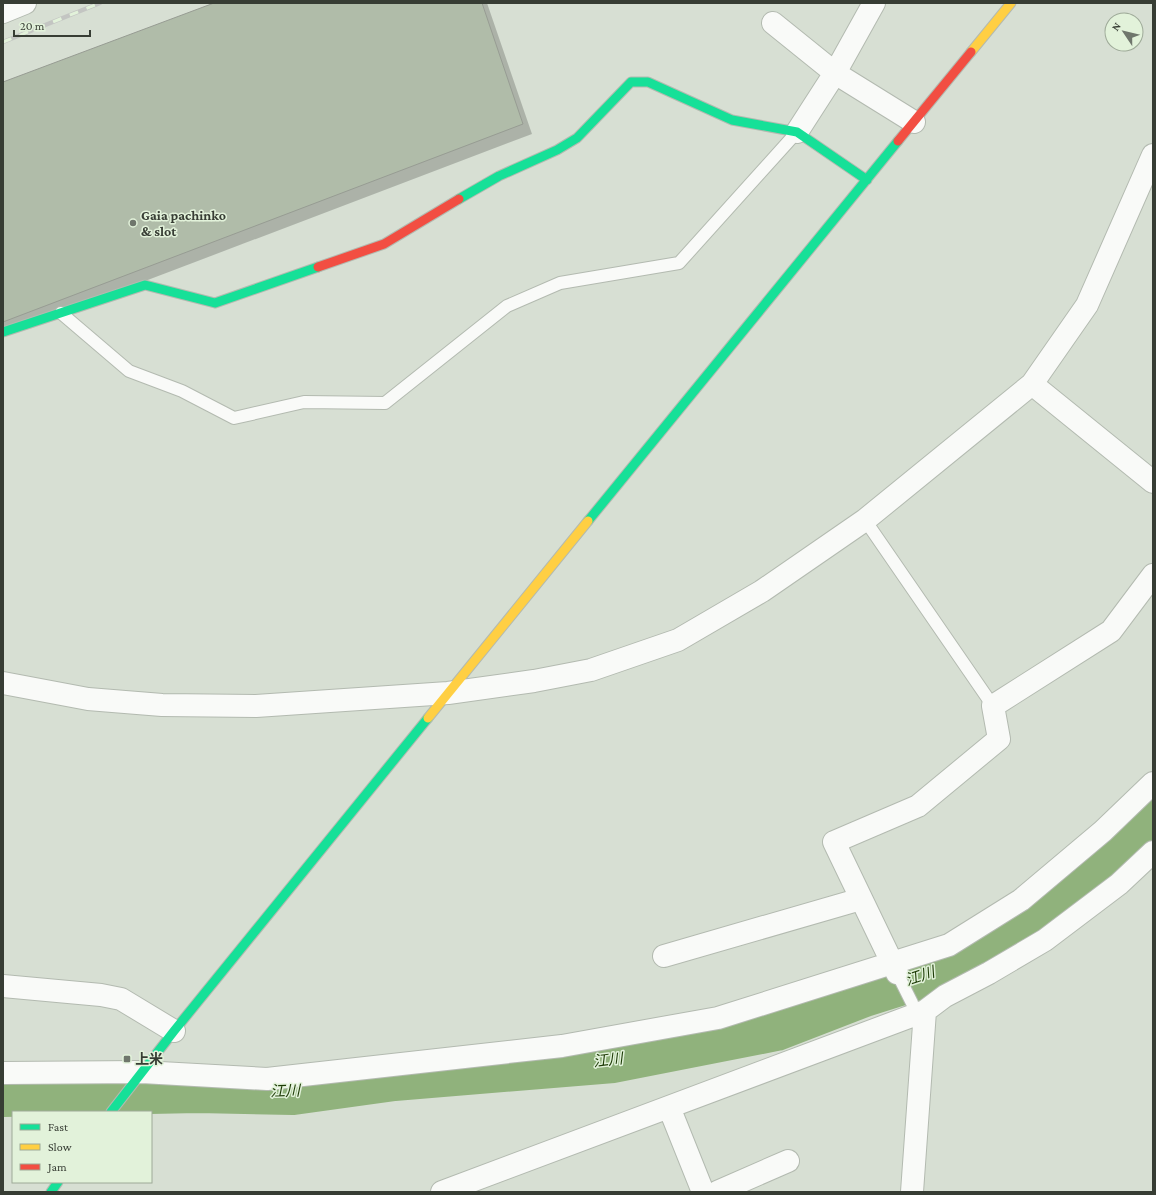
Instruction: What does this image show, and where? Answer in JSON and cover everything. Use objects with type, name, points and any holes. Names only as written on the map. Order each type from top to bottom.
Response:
[{"type":"street","points":[[3,12],[25,3]]},
{"type":"street","points":[[797,132],[836,73],[874,3]]},
{"type":"street","points":[[112,1111],[174,1031],[448,693],[1011,3]]},
{"type":"street","points":[[773,23],[836,73],[914,122]]},
{"type":"street","points":[[3,332],[145,285],[215,303],[384,244],[499,176],[557,150],[577,138],[631,82],[648,82],[732,120],[797,132],[867,180]]},
{"type":"street","points":[[3,683],[88,699],[162,705],[256,706],[448,693],[534,681],[591,670],[678,640],[762,591],[865,520],[1032,384],[1087,305],[1153,156]]},
{"type":"street","points":[[1032,384],[1153,482]]},
{"type":"street","points":[[895,968],[834,842],[918,806],[999,738],[993,706],[1111,631],[1153,575]]},
{"type":"street","points":[[3,1073],[267,1079],[562,1046],[718,1018],[895,968],[949,945],[1021,900],[1103,831],[1153,783]]},
{"type":"street","points":[[442,1192],[669,1107],[945,996],[989,973],[1045,940],[1119,884],[1153,852]]},
{"type":"street","points":[[664,956],[861,899]]},
{"type":"street","points":[[3,986],[101,995],[121,1000],[174,1031]]},
{"type":"street","points":[[912,1192],[919,1007]]},
{"type":"street","points":[[669,1107],[703,1192]]},
{"type":"street","points":[[717,1192],[788,1161]]},
{"type":"street","points":[[50,1192],[57,1183]]},
{"type":"lane","points":[[61,313],[129,371],[182,391],[234,418],[304,402],[385,403],[508,306],[560,283],[679,263],[797,132]]},
{"type":"lane","points":[[865,520],[993,706]]},
{"type":"lane","points":[[895,968],[919,1007]]},
{"type":"building","name":"Gaia pachinko & slot","points":[[214,3],[482,3],[523,124],[3,322],[3,82]]},
{"type":"waterway","name":"江川","points":[[3,1094],[198,1090],[293,1092],[394,1078],[613,1060],[776,1028],[864,994],[956,965],[1013,934],[1145,831],[1153,822]]},
{"type":"railway","points":[[3,42],[100,3]]},
{"type":"traffic: fast","points":[[459,199],[499,176],[557,150],[577,138],[631,82],[648,82],[732,120],[797,132],[867,180]]},
{"type":"traffic: fast","points":[[588,521],[898,141]]},
{"type":"traffic: fast","points":[[3,332],[145,285],[215,303],[318,267]]},
{"type":"traffic: fast","points":[[112,1111],[174,1031],[428,718]]},
{"type":"traffic: fast","points":[[51,1192],[57,1183]]},
{"type":"traffic: slow","points":[[971,52],[1011,3]]},
{"type":"traffic: slow","points":[[428,718],[588,521]]},
{"type":"traffic: jam","points":[[898,141],[971,52]]},
{"type":"traffic: jam","points":[[318,267],[384,244],[459,199]]},
{"type":"place","name":"Gaia pachinko & slot","points":[[133,223]]},
{"type":"place","name":"上米","points":[[127,1059]]}]
